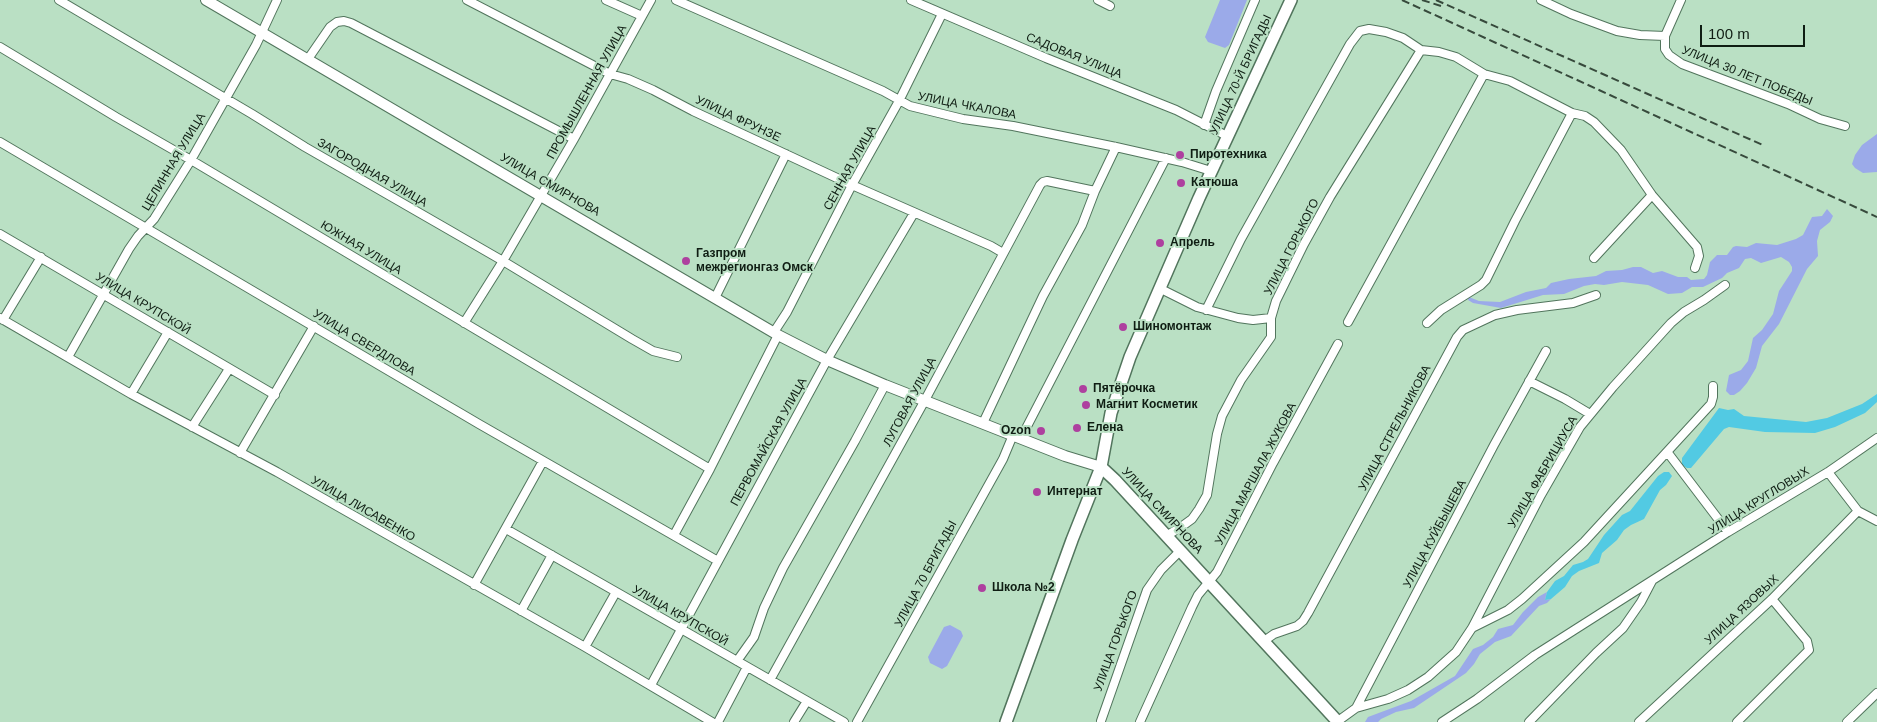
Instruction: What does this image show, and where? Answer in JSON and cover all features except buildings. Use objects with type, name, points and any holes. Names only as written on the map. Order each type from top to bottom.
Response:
[{"type":"main road","name":"УЛИЦА 70-Й БРИГАДЫ","points":[[1006,722],[1072,540],[1101,467],[1114,403],[1130,357],[1211,171],[1291,0]]},
{"type":"main road","name":"УЛИЦА СМИРНОВА","points":[[1101,467],[1338,722]]},
{"type":"street","name":"ЗАГОРОДНАЯ УЛИЦА","points":[[59,0],[632,339],[653,351],[677,357]]},
{"type":"street","name":"УЛИЦА СМИРНОВА","points":[[206,0],[714,298],[827,360],[1065,456],[1101,467]]},
{"type":"street","name":"ЦЕЛИННАЯ УЛИЦА","points":[[68,357],[129,249],[154,219],[191,160],[226,99],[277,0]]},
{"type":"street","name":"УЛИЦА ФРУНЗЕ","points":[[467,0],[480,3],[610,74],[654,90],[852,185],[1003,253]]},
{"type":"street","points":[[606,0],[642,16]]},
{"type":"street","name":"ПРОМЫШЛЕННАЯ УЛИЦА","points":[[464,323],[503,261],[574,139],[651,0]]},
{"type":"street","name":"УЛИЦА ЧКАЛОВА","points":[[676,0],[883,91],[899,101],[917,108],[963,119],[1013,126],[1116,147],[1166,158],[1211,171]]},
{"type":"street","name":"САДОВАЯ УЛИЦА","points":[[911,0],[1176,110],[1227,136]]},
{"type":"street","points":[[1098,0],[1110,6]]},
{"type":"street","points":[[1204,125],[1216,90],[1256,0]]},
{"type":"street","points":[[1542,0],[1571,14],[1617,31],[1664,36],[1681,0]]},
{"type":"street","name":"СЕННАЯ УЛИЦА","points":[[674,535],[710,469],[786,312],[852,185],[899,101],[942,14]]},
{"type":"street","points":[[308,59],[330,27],[337,22],[351,23],[574,139]]},
{"type":"street","points":[[1206,310],[1241,239],[1350,44],[1360,31],[1369,29],[1403,38],[1421,50],[1439,52],[1456,57],[1484,74],[1510,81],[1572,113],[1585,116],[1606,132],[1652,195],[1697,248],[1699,256],[1695,268]]},
{"type":"street","name":"УЛИЦА 30 ЛЕТ ПОБЕДЫ","points":[[1664,36],[1665,49],[1669,55],[1682,64],[1788,104],[1820,119],[1845,126]]},
{"type":"street","name":"ЮЖНАЯ УЛИЦА","points":[[0,47],[710,469]]},
{"type":"street","name":"УЛИЦА ГОРЬКОГО","points":[[1166,536],[1181,528],[1192,519],[1207,495],[1217,434],[1222,416],[1240,380],[1271,337],[1271,318],[1276,301],[1330,197],[1421,50]]},
{"type":"street","points":[[1348,322],[1484,74]]},
{"type":"street","points":[[1427,323],[1441,310],[1486,280],[1572,113]]},
{"type":"street","name":"УЛИЦА СВЕРДЛОВА","points":[[0,142],[543,461],[718,561]]},
{"type":"street","points":[[983,423],[1043,296],[1082,225],[1095,191],[1116,147]]},
{"type":"street","points":[[714,298],[786,154]]},
{"type":"street","name":"УЛИЦА 70 БРИГАДЫ","points":[[857,722],[1017,437],[1166,158]]},
{"type":"street","name":"ЛУГОВАЯ УЛИЦА","points":[[770,680],[1043,182],[1047,181],[1095,191]]},
{"type":"street","points":[[1594,258],[1652,195]]},
{"type":"street","name":"ПЕРВОМАЙСКАЯ УЛИЦА","points":[[651,685],[827,360],[914,212]]},
{"type":"street","name":"УЛИЦА КРУПСКОЙ","points":[[0,234],[105,294],[229,369],[275,394]]},
{"type":"street","points":[[2,319],[41,257]]},
{"type":"street","name":"УЛИЦА ФАБРИЦИУСА","points":[[1356,708],[1388,699],[1408,690],[1428,678],[1456,652],[1472,628],[1569,444],[1590,414],[1671,323],[1684,312],[1725,285]]},
{"type":"street","points":[[1159,288],[1206,310],[1253,320],[1271,318]]},
{"type":"street","name":"УЛИЦА СТРЕЛЬНИКОВА","points":[[1264,641],[1274,634],[1297,626],[1303,621],[1456,337],[1464,330],[1495,315],[1517,310],[1574,303],[1596,295]]},
{"type":"street","name":"УЛИЦА ЛИСАВЕНКО","points":[[2,319],[131,394],[240,453],[585,647],[712,722]]},
{"type":"street","points":[[240,453],[314,326]]},
{"type":"street","points":[[131,394],[168,332]]},
{"type":"street","name":"УЛИЦА МАРШАЛА ЖУКОВА","points":[[1140,722],[1192,607],[1216,572],[1273,462],[1338,344]]},
{"type":"street","name":"УЛИЦА КУЙБЫШЕВА","points":[[1338,722],[1356,708],[1546,351]]},
{"type":"street","points":[[192,428],[229,369]]},
{"type":"street","points":[[1529,381],[1565,398],[1590,414]]},
{"type":"street","points":[[737,662],[754,637],[764,608],[783,568],[885,385]]},
{"type":"street","name":"УЛИЦА ФАБРИЦИУСА","points":[[1472,628],[1508,610],[1584,542],[1668,453],[1711,404],[1713,386]]},
{"type":"street","name":"УЛИЦА КРУГЛОВЫХ","points":[[1442,722],[1477,699],[1535,655],[1728,532],[1828,472],[1877,438]]},
{"type":"street","points":[[1668,453],[1728,532]]},
{"type":"street","points":[[474,585],[543,461]]},
{"type":"street","points":[[1828,472],[1858,511],[1877,522]]},
{"type":"street","name":"УЛИЦА ЯЗОВЫХ","points":[[1639,722],[1772,599],[1858,511]]},
{"type":"street","name":"УЛИЦА КРУПСКОЙ","points":[[506,528],[844,722]]},
{"type":"street","name":"УЛИЦА ГОРЬКОГО","points":[[1101,721],[1147,590],[1161,570],[1180,551]]},
{"type":"street","points":[[521,611],[552,555]]},
{"type":"street","name":"УЛИЦА КРУГЛОВЫХ","points":[[1529,722],[1623,628],[1641,602],[1652,581]]},
{"type":"street","points":[[585,647],[616,592]]},
{"type":"street","points":[[1737,722],[1809,650],[1806,641],[1772,599]]},
{"type":"street","points":[[718,722],[747,667]]},
{"type":"street","points":[[1847,722],[1877,693]]},
{"type":"street","points":[[794,722],[806,701]]},
{"type":"shaded area","points":[[1220,0],[1247,0],[1229,45],[1225,48],[1208,42],[1205,37]]},
{"type":"shaded area","points":[[1877,134],[1877,172],[1863,173],[1852,164],[1855,155],[1862,145]]},
{"type":"shaded area","points":[[1827,209],[1833,216],[1830,222],[1820,230],[1817,241],[1818,256],[1807,269],[1779,324],[1762,346],[1756,368],[1747,383],[1734,395],[1730,395],[1726,391],[1729,375],[1741,370],[1748,361],[1753,338],[1762,330],[1773,314],[1779,291],[1792,271],[1789,262],[1781,257],[1761,263],[1751,258],[1745,259],[1739,268],[1727,273],[1722,278],[1703,287],[1692,287],[1682,293],[1668,294],[1648,285],[1622,282],[1584,286],[1564,294],[1543,295],[1501,308],[1473,303],[1468,300],[1469,297],[1479,301],[1500,302],[1526,292],[1546,288],[1551,283],[1596,276],[1606,271],[1633,267],[1641,267],[1653,273],[1662,271],[1678,277],[1687,277],[1691,280],[1704,279],[1710,262],[1717,255],[1727,255],[1736,246],[1747,247],[1756,243],[1777,245],[1796,239],[1803,235],[1812,217],[1822,216]]},
{"type":"shaded area","points":[[1877,394],[1877,402],[1865,413],[1835,427],[1815,433],[1765,432],[1729,427],[1724,429],[1691,468],[1682,465],[1682,458],[1719,408],[1734,409],[1744,416],[1806,422],[1827,418],[1862,404]]},
{"type":"shaded area","points":[[1664,472],[1669,472],[1672,476],[1660,490],[1644,519],[1624,530],[1617,540],[1602,553],[1599,563],[1579,571],[1551,599],[1545,600],[1547,592],[1555,581],[1564,576],[1573,565],[1588,559],[1604,535],[1622,515],[1630,511],[1658,476]]},
{"type":"shaded area","points":[[1547,592],[1545,600],[1551,599],[1547,603],[1539,606],[1511,636],[1495,642],[1480,654],[1466,673],[1414,708],[1396,712],[1378,722],[1365,722],[1368,717],[1411,701],[1455,676],[1473,649],[1483,645],[1493,637],[1498,629],[1513,625],[1538,597]]},
{"type":"shaded area","points":[[950,625],[961,631],[963,636],[947,666],[942,669],[930,663],[928,657],[944,627]]},
{"type":"railway","points":[[1402,0],[1877,217]]},
{"type":"railway","points":[[1422,0],[1441,6]]},
{"type":"railway","points":[[1436,0],[1765,146]]},
{"type":"place","name":"Пиротехника","points":[[1180,155]]},
{"type":"place","name":"Катюша","points":[[1181,183]]},
{"type":"place","name":"Апрель","points":[[1160,243]]},
{"type":"place","name":"Газпром межрегионгаз Омск","points":[[686,261]]},
{"type":"place","name":"Шиномонтаж","points":[[1123,327]]},
{"type":"place","name":"Пятёрочка","points":[[1083,389]]},
{"type":"place","name":"Магнит Косметик","points":[[1086,405]]},
{"type":"place","name":"Елена","points":[[1077,428]]},
{"type":"place","name":"Ozon","points":[[1041,431]]},
{"type":"place","name":"Интернат","points":[[1037,492]]},
{"type":"place","name":"Школа №2","points":[[982,588]]}]
